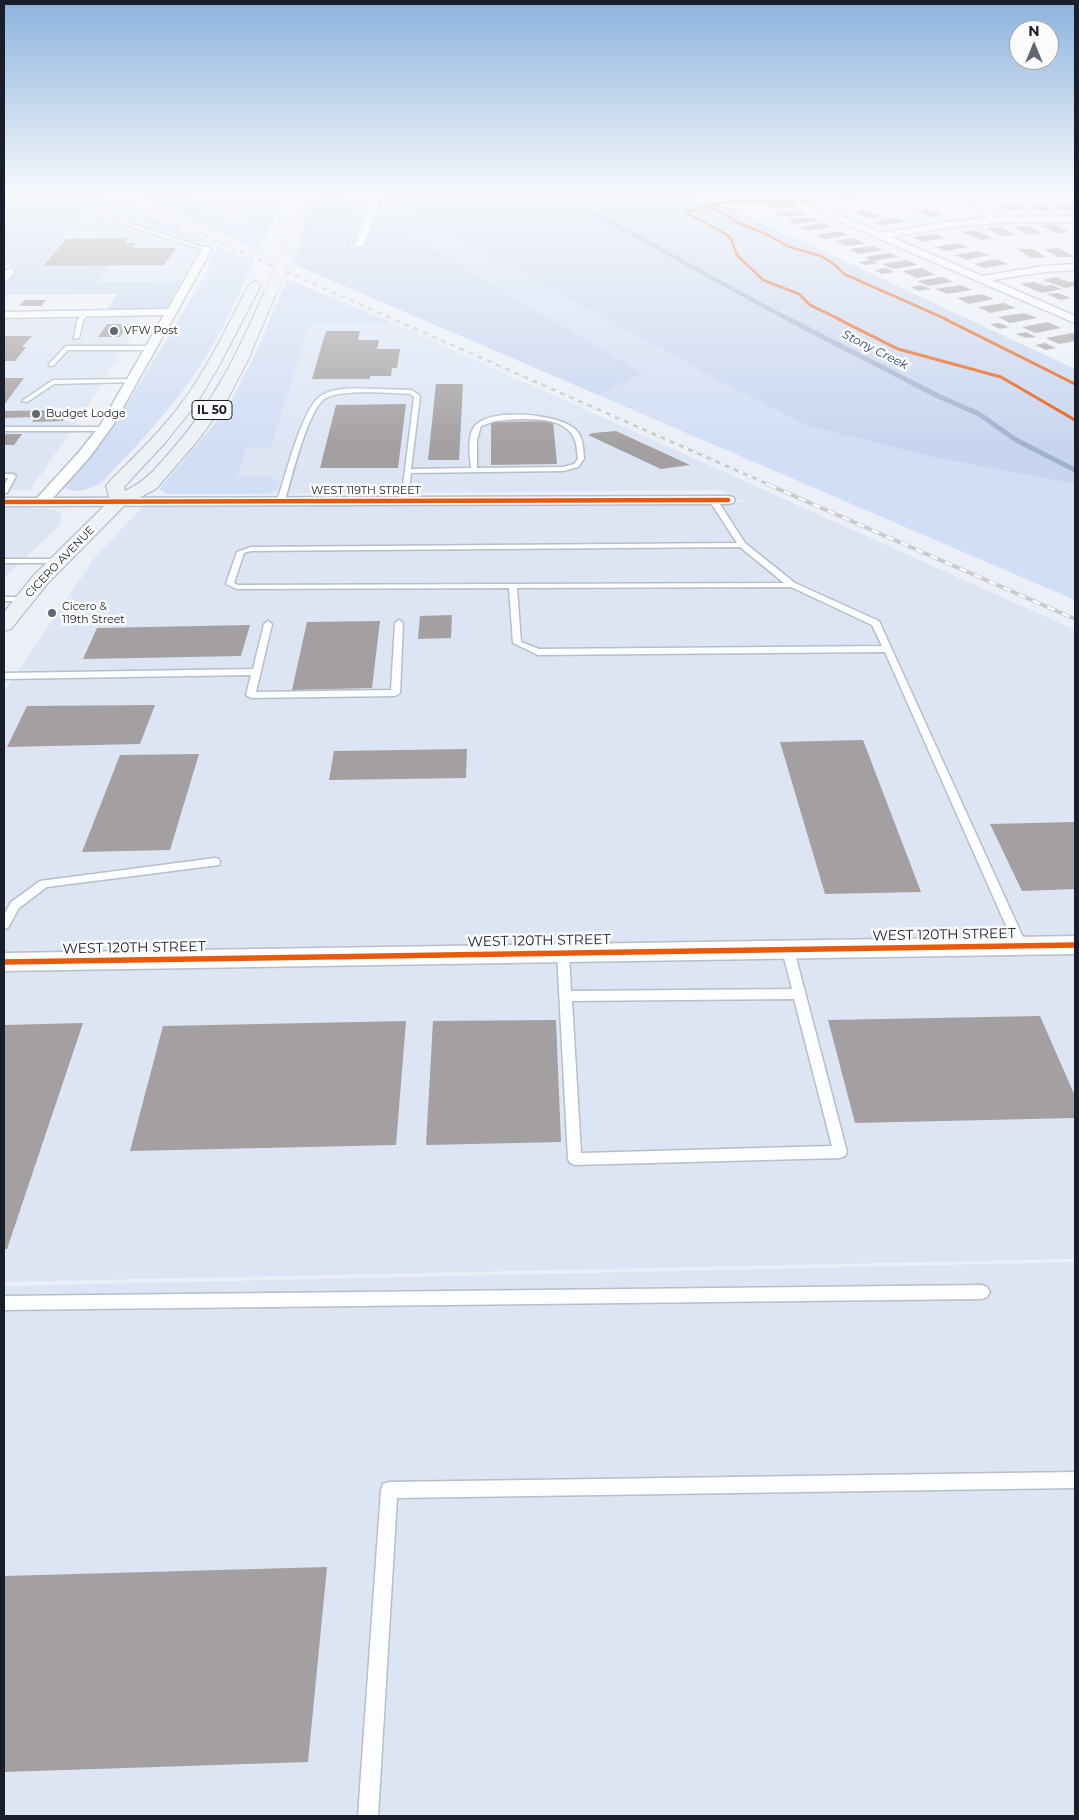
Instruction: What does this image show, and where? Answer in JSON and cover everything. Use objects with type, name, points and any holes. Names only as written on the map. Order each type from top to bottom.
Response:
[{"type":"main road","name":"CICERO AVENUE","points":[[4,625],[59,561],[119,501],[150,485],[193,436],[218,400],[241,360],[277,278]]},
{"type":"main road","name":"IL 50","points":[[119,501],[115,486],[171,426],[197,391],[221,352],[257,280]]},
{"type":"street","points":[[41,502],[84,455],[104,429],[191,278]]},
{"type":"street","points":[[977,278],[1075,320]]},
{"type":"street","points":[[982,280],[994,278]]},
{"type":"street","points":[[4,315],[172,312]]},
{"type":"street","name":"WEST 119TH STREET","points":[[4,502],[728,500]]},
{"type":"street","name":"WEST 120TH STREET","points":[[4,962],[1075,945]]},
{"type":"lane","points":[[76,338],[80,321],[85,314]]},
{"type":"lane","points":[[50,365],[66,348],[151,348]]},
{"type":"lane","points":[[24,400],[53,382],[132,381]]},
{"type":"lane","points":[[281,501],[311,411],[322,397],[341,393],[412,392],[418,396],[404,500]]},
{"type":"lane","points":[[408,471],[563,469],[576,466],[581,459],[578,437],[558,422],[543,418],[500,418],[486,420],[478,426],[475,434],[474,470]]},
{"type":"lane","points":[[4,429],[104,429]]},
{"type":"lane","points":[[4,476],[13,476],[4,491]]},
{"type":"lane","points":[[713,500],[742,545],[792,585],[876,623],[1021,946]]},
{"type":"lane","points":[[742,545],[251,549],[241,552],[230,584],[237,587],[792,585]]},
{"type":"lane","points":[[4,562],[59,561]]},
{"type":"lane","points":[[513,586],[517,643],[538,652],[888,650]]},
{"type":"lane","points":[[4,599],[25,599]]},
{"type":"lane","points":[[268,624],[251,695],[395,693],[399,623]]},
{"type":"lane","points":[[4,676],[256,672]]},
{"type":"lane","points":[[4,925],[15,905],[44,884],[215,862]]},
{"type":"lane","points":[[563,953],[575,1159],[840,1152],[788,950]]},
{"type":"lane","points":[[565,996],[799,994]]},
{"type":"lane","points":[[4,1303],[982,1292]]},
{"type":"lane","points":[[368,1816],[389,1490],[1075,1480]]},
{"type":"shaded area","points":[[11,278],[101,278],[98,282],[181,281],[165,311],[106,311],[117,294],[4,295],[4,285]]},
{"type":"shaded area","points":[[100,278],[183,278],[181,281],[98,282]]},
{"type":"shaded area","points":[[203,278],[246,278],[208,353],[166,412],[102,482],[77,491],[67,489],[63,486],[67,480],[98,446],[144,377]]},
{"type":"shaded area","points":[[325,278],[480,278],[643,374],[598,395]]},
{"type":"shaded area","points":[[427,278],[532,278],[701,371],[941,459],[1075,484],[1075,600],[598,395],[642,373]]},
{"type":"shaded area","points":[[532,278],[880,278],[1075,369],[1075,484],[941,459],[809,426],[701,371]]},
{"type":"shaded area","points":[[287,279],[393,323],[310,325],[271,447],[246,448],[237,477],[272,477],[280,482],[278,489],[268,494],[166,494],[159,489],[228,408],[257,350]]},
{"type":"shaded area","points":[[143,317],[86,409],[30,490],[4,490],[4,318]]},
{"type":"shaded area","points":[[393,323],[1075,630],[1075,1259],[4,1282],[4,692],[94,559],[142,507],[745,502],[720,490],[268,494],[278,489],[272,477],[236,477],[246,447],[271,447],[310,325]]},
{"type":"shaded area","points":[[4,507],[53,509],[62,514],[60,525],[4,578]]},
{"type":"shaded area","points":[[1075,1262],[1075,1816],[4,1816],[4,1286]]},
{"type":"building","points":[[944,278],[953,282],[928,286],[917,281]]},
{"type":"building","points":[[1058,278],[1068,282],[1075,281],[1075,286],[1065,288],[1043,280]]},
{"type":"building","points":[[1033,282],[1062,289],[1042,293],[1020,284]]},
{"type":"building","points":[[921,285],[931,289],[919,291],[910,287]]},
{"type":"building","points":[[961,285],[972,290],[947,294],[935,289]]},
{"type":"building","points":[[1058,293],[1071,298],[1060,300],[1047,294]]},
{"type":"building","points":[[982,294],[994,299],[969,304],[957,298]]},
{"type":"building","points":[[25,300],[46,300],[41,306],[19,306]]},
{"type":"building","points":[[1004,303],[1016,308],[990,313],[978,307]]},
{"type":"building","points":[[1024,313],[1037,318],[1010,323],[998,317]]},
{"type":"building","points":[[1048,322],[1061,328],[1035,333],[1022,327]]},
{"type":"building","points":[[999,323],[1009,327],[1000,329],[990,324]]},
{"type":"building","name":"VFW Post","points":[[107,324],[129,324],[120,337],[98,337]]},
{"type":"building","points":[[326,331],[360,331],[358,340],[379,340],[377,349],[400,349],[397,368],[392,368],[391,376],[370,376],[370,379],[312,379]]},
{"type":"building","points":[[1026,332],[1036,337],[1026,338],[1016,334]]},
{"type":"building","points":[[1075,334],[1075,341],[1059,344],[1046,338]]},
{"type":"building","points":[[4,336],[32,336],[22,347],[26,347],[15,361],[4,361]]},
{"type":"building","points":[[1045,343],[1056,348],[1046,350],[1035,345]]},
{"type":"building","points":[[4,378],[24,378],[4,405]]},
{"type":"building","points":[[436,384],[463,384],[459,460],[428,460]]},
{"type":"building","points":[[406,404],[398,468],[320,468],[336,405]]},
{"type":"building","name":"Budget Lodge","points":[[71,410],[63,421],[32,422],[35,417],[4,418],[4,411]]},
{"type":"building","points":[[553,421],[557,464],[491,465],[491,422]]},
{"type":"building","points":[[616,431],[690,465],[661,469],[588,435]]},
{"type":"building","name":"Budget Lodge","points":[[6,434],[22,434],[14,445],[4,445]]},
{"type":"building","points":[[452,615],[451,638],[418,639],[420,616]]},
{"type":"building","points":[[380,621],[372,688],[292,690],[307,622]]},
{"type":"building","points":[[250,625],[241,656],[83,659],[97,628]]},
{"type":"building","points":[[155,705],[140,744],[7,747],[27,706]]},
{"type":"building","points":[[863,740],[921,892],[825,894],[780,742]]},
{"type":"building","points":[[467,749],[466,778],[329,780],[334,751]]},
{"type":"building","points":[[199,754],[170,850],[82,852],[120,755]]},
{"type":"building","points":[[1075,822],[1075,889],[1022,891],[990,824]]},
{"type":"building","points":[[1040,1016],[1075,1096],[1075,1118],[855,1123],[828,1020]]},
{"type":"building","points":[[556,1020],[561,1142],[426,1145],[433,1021]]},
{"type":"building","points":[[406,1021],[396,1145],[130,1151],[163,1026]]},
{"type":"building","points":[[83,1023],[7,1249],[4,1249],[4,1025]]},
{"type":"building","points":[[327,1567],[308,1762],[4,1772],[4,1576]]},
{"type":"waterway","name":"Stony Creek","points":[[712,278],[790,320]]},
{"type":"waterway","name":"Stony Creek","points":[[788,319],[936,395],[979,414],[1016,440],[1075,470]]},
{"type":"railway","points":[[300,278],[772,486]]},
{"type":"railway","points":[[769,485],[1075,619]]},
{"type":"cycle path","points":[[761,278],[799,294],[810,305],[898,349],[1001,377],[1075,420]]},
{"type":"cycle path","points":[[852,278],[937,315],[1075,384]]},
{"type":"cycle path","points":[[4,502],[728,500]]},
{"type":"cycle path","points":[[4,962],[1075,945]]},
{"type":"place","name":"VFW Post","points":[[114,331]]},
{"type":"place","name":"Budget Lodge","points":[[36,414]]},
{"type":"place","name":"Cicero & 119th Street","points":[[52,613]]}]
